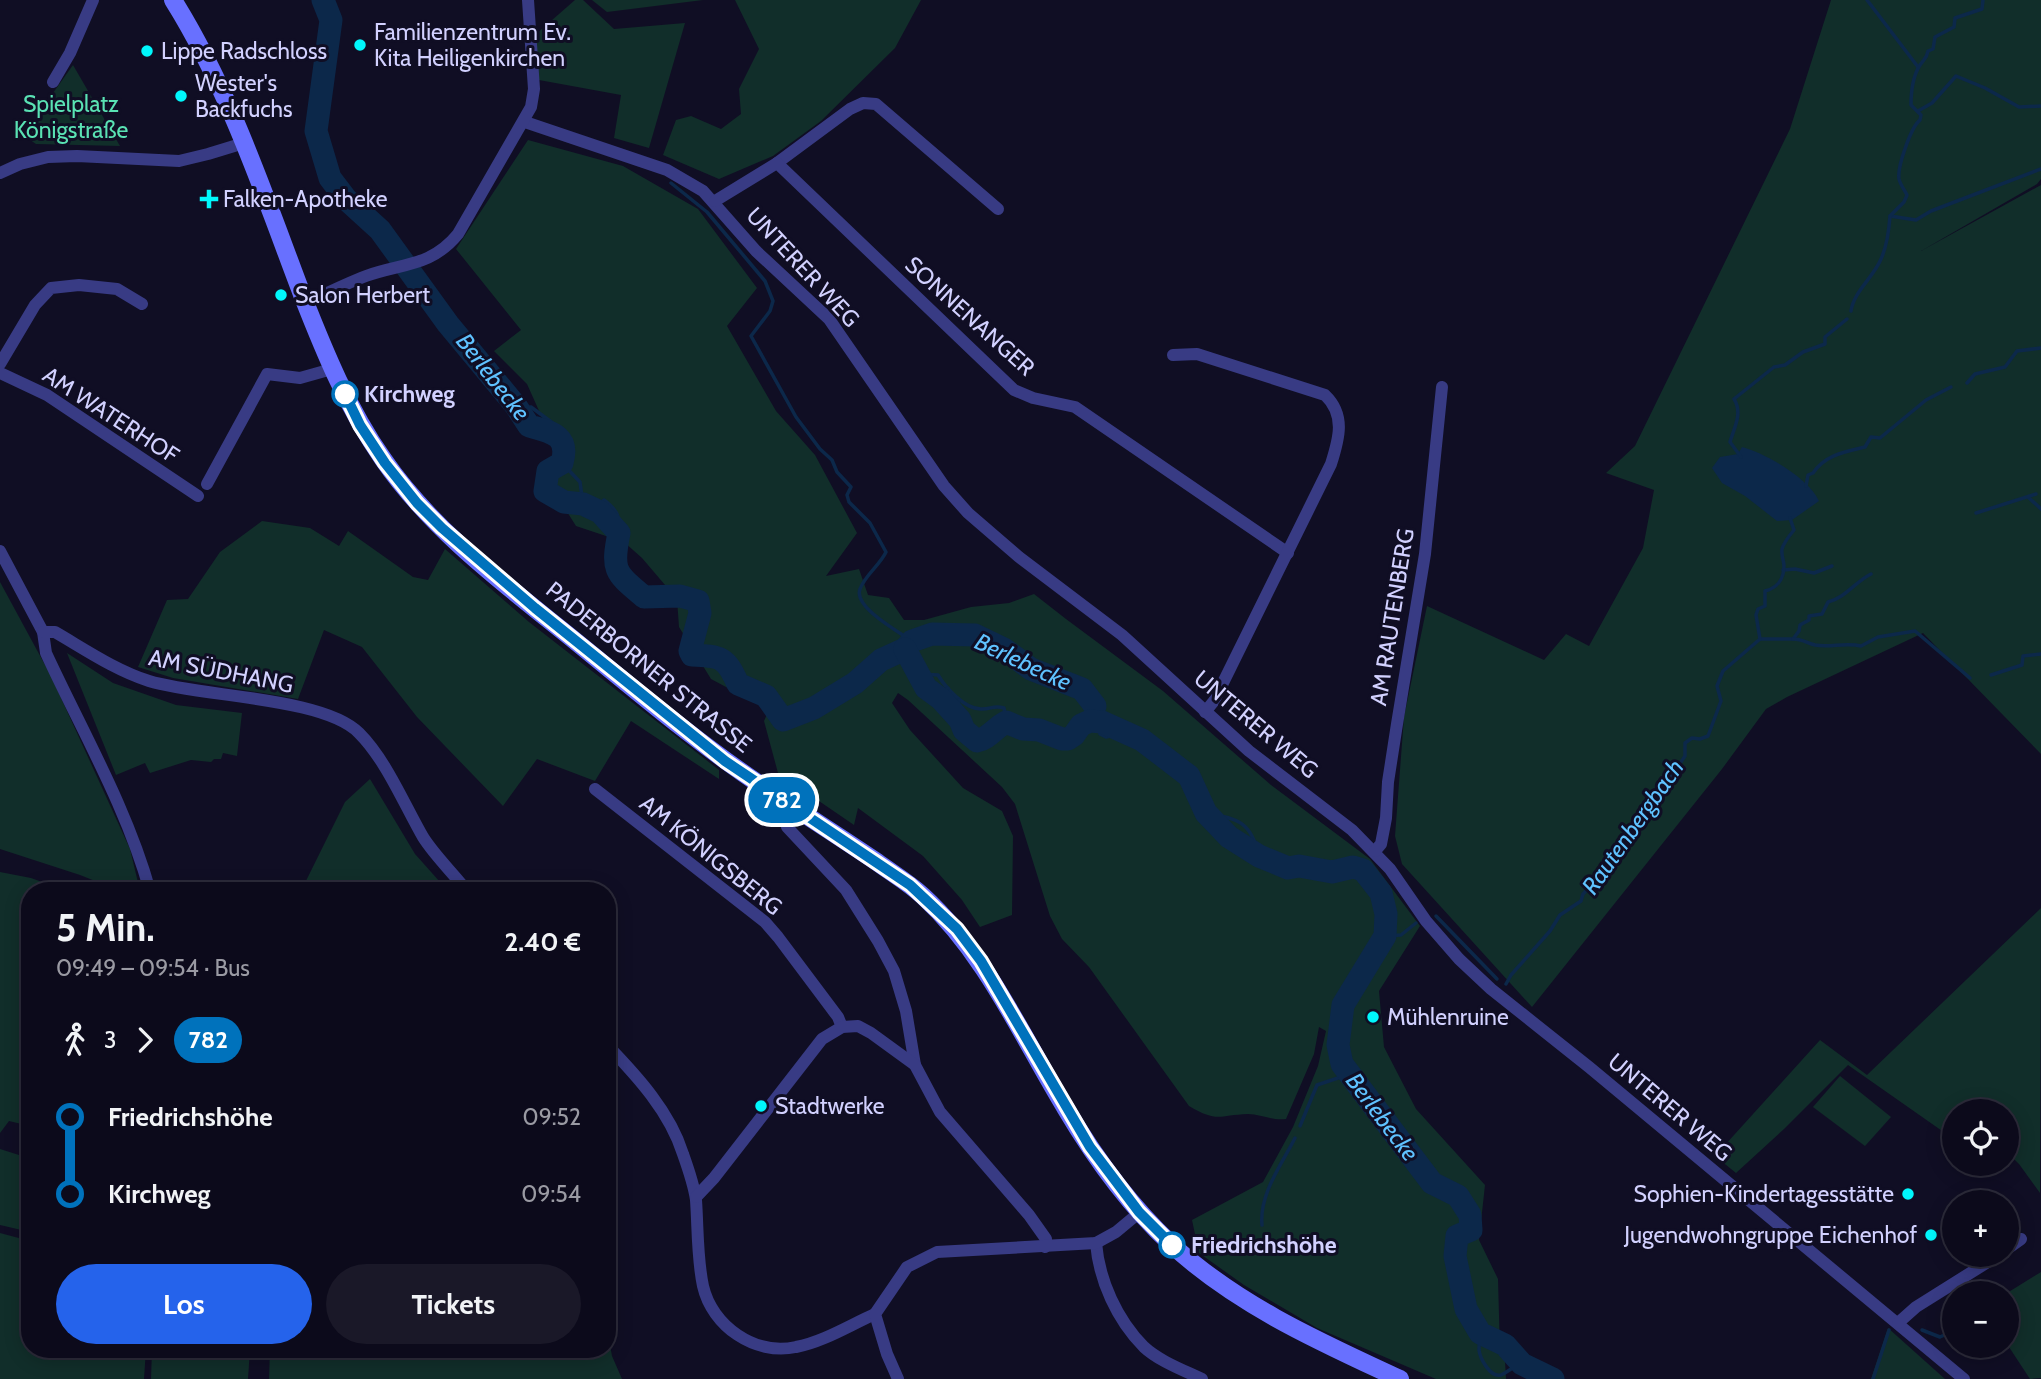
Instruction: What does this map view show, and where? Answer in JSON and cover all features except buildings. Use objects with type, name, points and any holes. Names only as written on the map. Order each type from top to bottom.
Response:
[{"type":"main road","name":"PADERBORNER STRASSE","points":[[173,0],[196,36],[244,143],[332,369],[360,425],[385,463],[417,503],[535,608],[715,753],[910,885],[957,929],[981,961],[1090,1147],[1139,1212],[1175,1248],[1226,1288],[1287,1325],[1401,1379]]},
{"type":"street","points":[[53,82],[70,53],[93,0]]},
{"type":"street","points":[[306,303],[363,277],[418,264],[449,244],[458,234],[525,122],[531,107],[534,89],[528,0]]},
{"type":"street","points":[[715,201],[777,163],[850,109],[863,103],[876,104],[998,209]]},
{"type":"street","name":"UNTERER WEG","points":[[525,122],[667,170],[715,201],[757,251],[829,319],[944,485],[968,513],[1019,557],[1122,635],[1248,751],[1322,806],[1375,851],[1426,921],[1459,959],[1492,989],[1964,1379]]},
{"type":"street","points":[[0,173],[20,164],[48,157],[179,161],[244,143]]},
{"type":"street","name":"SONNENANGER","points":[[777,163],[1014,390],[1033,398],[1076,407],[1288,553]]},
{"type":"street","points":[[0,364],[35,305],[51,288],[79,285],[117,289],[142,304]]},
{"type":"street","points":[[1172,355],[1197,354],[1325,395],[1338,411],[1339,430],[1331,464],[1214,701],[1205,712]]},
{"type":"street","points":[[206,484],[267,374],[300,378],[332,369]]},
{"type":"street","name":"AM WATERHOF","points":[[0,373],[47,395],[198,496]]},
{"type":"street","name":"AM RAUTENBERG","points":[[1375,851],[1381,844],[1386,818],[1395,736],[1425,554],[1442,387]]},
{"type":"street","points":[[0,551],[43,632],[46,653],[116,799],[140,855],[148,882]]},
{"type":"street","name":"AM SÜDHANG","points":[[43,632],[55,632],[121,671],[152,682],[304,709],[341,720],[359,733],[370,747],[426,841],[460,882]]},
{"type":"street","name":"AM KÖNIGSBERG","points":[[595,789],[765,922],[838,1017],[842,1027]]},
{"type":"street","points":[[787,827],[846,890],[878,941],[894,971],[906,1011],[915,1065],[940,1112],[1029,1215],[1046,1239],[1045,1247]]},
{"type":"street","points":[[696,1197],[714,1178],[822,1039],[842,1027],[858,1026],[915,1065]]},
{"type":"street","points":[[616,1056],[654,1100],[682,1151],[696,1197],[703,1287],[720,1319],[737,1336],[760,1346],[795,1348],[875,1314],[906,1267],[922,1257],[937,1252],[1097,1243],[1116,1232],[1139,1212]]},
{"type":"street","points":[[1097,1243],[1098,1263],[1105,1285],[1122,1318],[1137,1338],[1144,1347],[1163,1360],[1202,1379]]},
{"type":"street","points":[[1898,1323],[1916,1307],[1980,1267]]},
{"type":"street","points":[[875,1314],[898,1379]]},
{"type":"green space","points":[[575,0],[583,0],[614,29],[685,23],[649,148],[614,138],[621,95],[539,80],[535,35]]},
{"type":"green space","points":[[592,0],[703,0],[607,12]]},
{"type":"green space","points":[[735,0],[921,0],[895,48],[821,121],[773,156],[719,179],[663,155],[676,120],[691,116],[721,129],[741,114],[739,89],[759,49]]},
{"type":"green space","points":[[1831,0],[2041,0],[2041,179],[2037,184],[1921,251],[2041,185],[2041,754],[1923,633],[1787,697],[1766,709],[1722,769],[1532,1007],[1402,864],[1395,836],[1404,717],[1427,606],[1544,660],[1566,634],[1589,646],[1643,548],[1654,490],[1606,473],[1635,446],[1790,129]]},
{"type":"green space","name":"Spielplatz Königstraße","points":[[73,65],[120,146],[36,144],[23,135]]},
{"type":"green space","points":[[528,140],[623,166],[698,209],[757,288],[727,326],[776,411],[815,455],[857,533],[826,576],[859,569],[868,595],[889,598],[904,620],[924,620],[971,607],[1009,603],[1034,594],[1163,691],[1271,785],[1370,859],[1420,926],[1379,991],[1384,1047],[1416,1109],[1485,1185],[1479,1240],[1498,1279],[1500,1351],[1505,1361],[1506,1379],[1436,1379],[1317,1328],[1244,1285],[1199,1253],[1192,1220],[1263,1182],[1293,1127],[1318,1066],[1326,1031],[1319,1027],[1314,1054],[1286,1119],[1248,1114],[1213,1116],[1189,1106],[1089,967],[1062,939],[1050,916],[1015,804],[1002,787],[898,693],[892,703],[910,730],[963,788],[1002,811],[1013,836],[1012,915],[980,927],[962,900],[923,856],[858,808],[854,825],[778,773],[764,721],[769,710],[711,679],[679,627],[677,599],[642,558],[624,542],[576,526],[552,488],[557,451],[527,384],[494,351],[521,330],[456,249]]},
{"type":"green space","points":[[262,521],[310,528],[339,546],[348,531],[413,577],[428,580],[445,549],[529,622],[719,770],[719,779],[631,721],[595,781],[537,759],[503,806],[417,717],[362,647],[324,630],[298,699],[173,678],[138,667],[167,600],[188,599],[220,552]]},
{"type":"green space","points":[[0,582],[51,676],[130,849],[138,882],[98,882],[0,849]]},
{"type":"green space","points":[[67,653],[113,683],[176,705],[242,713],[237,756],[223,753],[221,759],[211,762],[191,760],[150,773],[145,763],[116,775]]},
{"type":"green space","points":[[370,779],[415,854],[440,882],[305,882],[345,802]]},
{"type":"green space","points":[[0,872],[42,882],[21,882],[21,1124],[9,1121],[0,1133]]},
{"type":"green space","points":[[2041,908],[2040,1193],[2019,1164],[2019,1099],[1942,1099],[1942,1131],[1848,1065],[1736,1173],[1715,1156],[1820,1040],[1867,1075]]},
{"type":"green space","points":[[1840,1076],[1891,1117],[1865,1146],[1813,1107]]},
{"type":"green space","points":[[0,1149],[21,1154],[21,1230],[0,1225]]},
{"type":"green space","points":[[0,1233],[21,1239],[21,1358],[145,1358],[144,1379],[0,1379]]},
{"type":"green space","points":[[2041,1272],[2041,1378],[2030,1379],[2016,1358],[2019,1358],[2019,1286]]},
{"type":"green space","points":[[1888,1328],[1945,1379],[1871,1379]]},
{"type":"green space","points":[[152,1358],[249,1358],[248,1379],[151,1379]]},
{"type":"green space","points":[[270,1358],[613,1358],[622,1379],[269,1379]]},
{"type":"water","points":[[1742,447],[1786,468],[1806,484],[1819,501],[1792,520],[1777,521],[1745,496],[1722,483],[1712,468],[1720,457],[1738,454]]},
{"type":"waterway","name":"Berlebecke","points":[[323,0],[331,20],[316,131],[330,178],[346,199],[380,230],[448,324],[516,406],[529,426],[551,433],[561,441],[564,454],[562,463],[548,471],[545,491],[564,502],[583,504],[600,512],[619,533],[616,556],[618,571],[644,597],[680,596],[698,601],[700,613],[690,651],[692,655],[716,657],[726,663],[738,684],[766,696],[783,720],[814,708],[855,683],[881,660],[905,649],[912,641],[932,634],[975,635],[1004,649],[1031,669],[1082,689],[1095,706]]},
{"type":"waterway","points":[[1867,0],[1918,67]]},
{"type":"waterway","name":"Rautenbergbach","points":[[1851,311],[1856,297],[1878,266],[1883,254],[1890,216],[1907,195],[1899,173],[1905,148],[1921,115],[1911,105],[1918,69],[1928,51],[1933,49],[1935,37],[1954,27],[1955,18],[1982,9],[1983,0]]},
{"type":"waterway","points":[[1918,111],[1932,103],[1956,76],[2019,107],[2041,106]]},
{"type":"waterway","points":[[1890,216],[1916,220],[1931,211],[2041,169]]},
{"type":"waterway","points":[[671,183],[707,212],[765,281],[773,301],[770,311],[751,336],[796,417],[851,487],[847,495],[849,502],[870,523],[886,552],[860,589],[863,603],[878,618],[912,641]]},
{"type":"waterway","name":"Rautenbergbach","points":[[1741,457],[1730,442],[1738,415],[1734,399],[1774,367],[1785,365],[1803,352],[1825,344],[1825,337],[1847,319]]},
{"type":"waterway","points":[[1967,383],[1975,374],[2005,367],[2017,351],[2041,348]]},
{"type":"waterway","points":[[1806,486],[1808,475],[1823,462],[1836,455],[1865,447],[1871,437],[1880,438],[1926,400],[1951,387]]},
{"type":"waterway","points":[[518,409],[531,407],[554,424],[555,434]]},
{"type":"waterway","points":[[562,463],[580,482],[583,504]]},
{"type":"waterway","points":[[1976,513],[2036,494]]},
{"type":"waterway","points":[[2028,497],[2041,509]]},
{"type":"waterway","points":[[595,510],[604,500],[612,507],[619,518],[619,533]]},
{"type":"waterway","name":"Rautenbergbach","points":[[1506,984],[1560,915],[1581,901],[1583,894],[1617,857],[1685,756],[1685,743],[1692,738],[1708,736],[1721,701],[1717,686],[1723,671],[1760,639],[1756,615],[1758,609],[1765,606],[1765,591],[1776,585],[1783,575],[1782,549],[1794,530],[1790,518]]},
{"type":"waterway","points":[[1783,570],[1795,569],[1814,573],[1832,566]]},
{"type":"waterway","points":[[1760,639],[1793,639],[1800,625],[1809,620],[1809,616],[1822,614],[1828,602],[1840,597],[1871,574]]},
{"type":"waterway","points":[[1793,639],[1821,646],[1861,646],[1878,637],[1915,631],[1970,678]]},
{"type":"waterway","name":"Berlebecke","points":[[905,649],[926,688],[941,699],[960,720],[964,730],[977,741],[1006,722],[1062,739],[1068,739],[1081,725],[1090,721],[1102,722],[1142,740],[1189,776],[1206,813],[1229,837],[1259,856],[1288,868],[1299,866],[1332,872],[1353,867],[1363,870],[1381,893],[1386,914],[1385,936],[1343,1005],[1338,1045],[1342,1064],[1432,1183],[1458,1196],[1470,1215],[1471,1230],[1457,1236],[1455,1256],[1466,1309],[1480,1333],[1505,1345],[1522,1364],[1553,1379]]},
{"type":"waterway","points":[[1991,675],[2022,665],[2023,656],[2041,654]]},
{"type":"waterway","points":[[919,674],[938,675],[951,691],[969,706],[982,709],[1004,708],[1006,722]]},
{"type":"waterway","points":[[938,696],[948,688]]},
{"type":"waterway","points":[[956,715],[959,700]]},
{"type":"waterway","points":[[1098,722],[1100,734],[1106,737],[1124,733]]},
{"type":"waterway","points":[[1206,813],[1227,817],[1242,824],[1252,835],[1259,856]]},
{"type":"waterway","points":[[1436,916],[1497,979]]},
{"type":"waterway","points":[[1385,936],[1401,935],[1416,923]]},
{"type":"waterway","points":[[1300,1126],[1317,1085],[1350,1076]]},
{"type":"waterway","points":[[1262,1225],[1268,1191],[1295,1138]]},
{"type":"waterway","points":[[1873,1379],[1889,1330]]},
{"type":"waterway","points":[[1922,1330],[1942,1336]]},
{"type":"waterway","name":"Berlebecke","points":[[1480,1333],[1479,1350],[1486,1367],[1493,1373],[1501,1375],[1522,1364]]},
{"type":"bus line","name":"782","points":[[345,394],[360,425],[385,463],[417,503],[442,528],[535,608],[725,761],[910,885],[957,929],[981,961],[1090,1147],[1139,1212],[1172,1245]]},
{"type":"place","name":"Familienzentrum Ev. Kita Heiligenkirchen","points":[[360,45]]},
{"type":"place","name":"Lippe Radschloss","points":[[147,51]]},
{"type":"place","name":"Wester's Backfuchs","points":[[181,96]]},
{"type":"place","name":"Falken-Apotheke","points":[[209,199]]},
{"type":"place","name":"Salon Herbert","points":[[281,295]]},
{"type":"place","name":"Kirchweg","points":[[345,394]]},
{"type":"place","name":"Mühlenruine","points":[[1373,1017]]},
{"type":"place","name":"Stadtwerke","points":[[761,1106]]},
{"type":"place","name":"Sophien-Kindertagesstätte","points":[[1908,1194]]},
{"type":"place","name":"Jugendwohngruppe Eichenhof","points":[[1931,1235]]},
{"type":"place","name":"Friedrichshöhe","points":[[1172,1245]]}]
